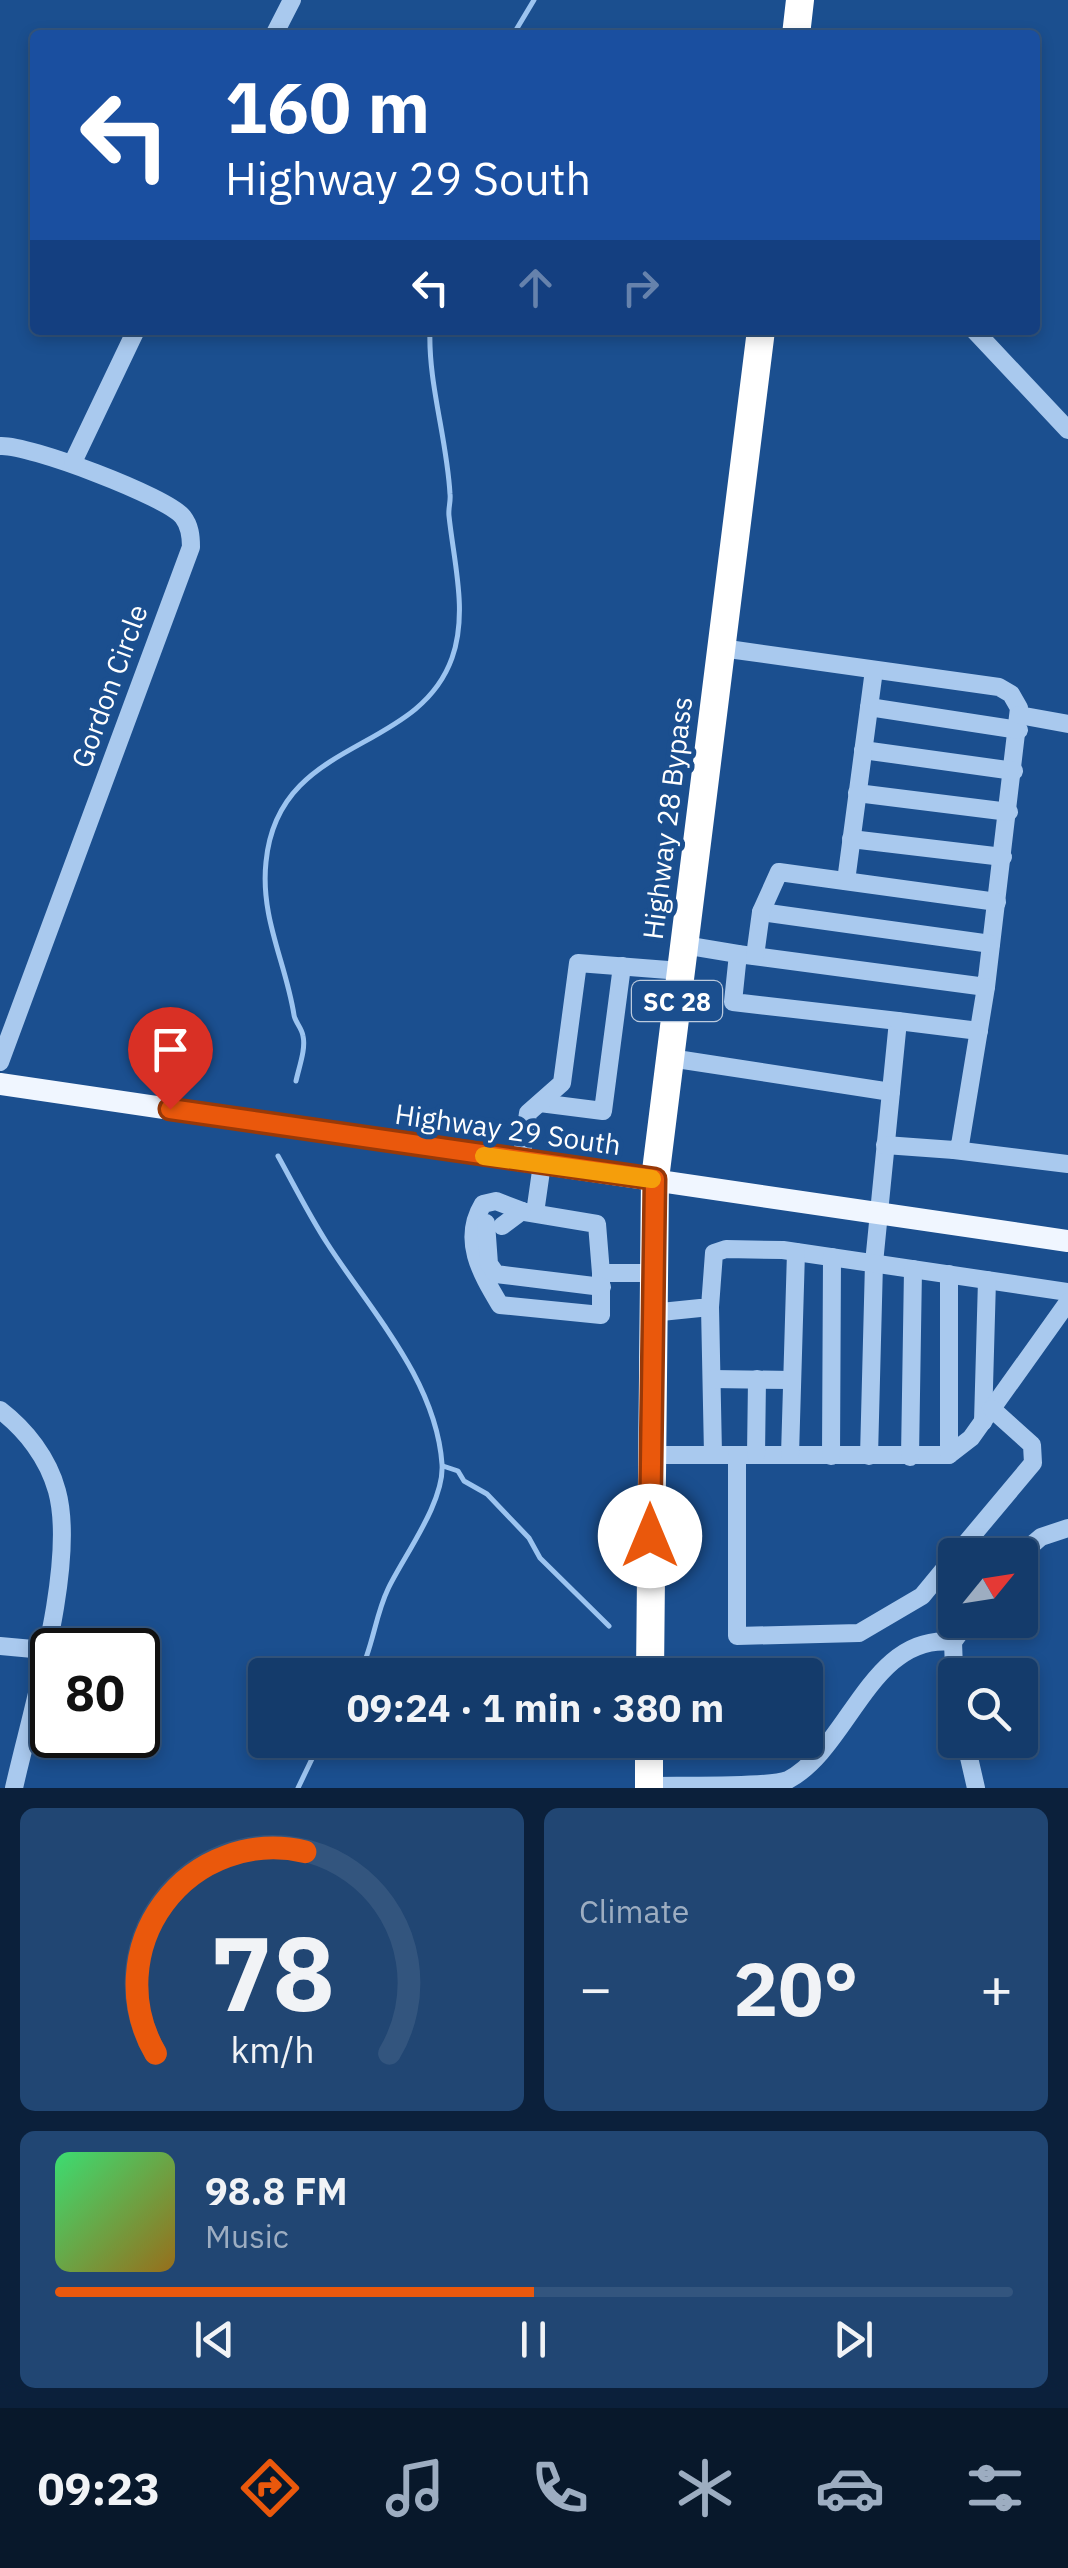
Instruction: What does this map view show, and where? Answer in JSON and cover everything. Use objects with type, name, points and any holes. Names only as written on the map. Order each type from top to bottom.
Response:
[{"type":"highway","points":[[797,30],[800,0]]},
{"type":"highway","name":"Highway 28 Bypass","points":[[650,1658],[655,1179],[760,335]]},
{"type":"highway","points":[[649,1758],[649,1787]]},
{"type":"main road","name":"Highway 29 South","points":[[0,1084],[1068,1241]]},
{"type":"street","points":[[277,30],[292,0]]},
{"type":"street","points":[[73,462],[134,335]]},
{"type":"street","points":[[979,335],[1068,430]]},
{"type":"street","name":"Gordon Circle","points":[[0,446],[28,448],[73,462],[174,508],[189,528],[191,547],[0,1062]]},
{"type":"street","points":[[722,648],[999,687],[1011,694],[1019,722],[1014,771],[986,987],[960,1145],[954,1150]]},
{"type":"street","points":[[846,881],[874,670]]},
{"type":"street","points":[[869,707],[1068,724]]},
{"type":"street","points":[[863,750],[1014,771]]},
{"type":"street","points":[[857,793],[1008,812]]},
{"type":"street","points":[[851,839],[1002,858]]},
{"type":"street","points":[[979,1031],[732,1002],[761,912],[779,872],[997,902]]},
{"type":"street","points":[[761,912],[991,944]]},
{"type":"street","points":[[529,1212],[528,1113],[562,1083],[578,963],[622,966],[746,955],[986,987]]},
{"type":"street","points":[[540,1102],[604,1111],[622,966]]},
{"type":"street","points":[[869,1456],[874,1263],[898,1021]]},
{"type":"street","points":[[670,1058],[891,1092]]},
{"type":"street","points":[[885,1146],[1068,1164]]},
{"type":"street","points":[[496,1202],[597,1224],[602,1280],[601,1314],[500,1305],[476,1263],[473,1220],[483,1204],[496,1202]]},
{"type":"street","points":[[529,1212],[492,1228],[490,1264],[496,1274],[602,1280],[652,1273]]},
{"type":"street","points":[[713,1454],[710,1306],[714,1253],[726,1249],[796,1252],[1068,1292]]},
{"type":"street","points":[[790,1455],[796,1252]]},
{"type":"street","points":[[831,1456],[832,1257]]},
{"type":"street","points":[[910,1457],[913,1269]]},
{"type":"street","points":[[949,1274],[949,1455]]},
{"type":"street","points":[[987,1280],[988,1415]]},
{"type":"street","points":[[651,1455],[949,1455],[988,1415],[1068,1302]]},
{"type":"street","points":[[651,1312],[710,1306]]},
{"type":"street","points":[[712,1379],[792,1380]]},
{"type":"street","points":[[757,1379],[746,1455],[737,1636],[859,1633],[922,1596],[938,1577]]},
{"type":"street","points":[[0,1410],[20,1426],[38,1449],[58,1492],[62,1535],[47,1628]]},
{"type":"street","points":[[971,1538],[1032,1462],[1032,1444],[988,1415]]},
{"type":"street","points":[[1038,1540],[1068,1528]]},
{"type":"street","points":[[954,1658],[956,1638]]},
{"type":"street","points":[[649,1787],[755,1787],[786,1782],[829,1748],[890,1663],[921,1645],[953,1642]]},
{"type":"street","points":[[0,1646],[30,1649]]},
{"type":"street","points":[[14,1788],[30,1714]]},
{"type":"street","points":[[969,1758],[976,1788]]},
{"type":"waterway","points":[[516,30],[534,0]]},
{"type":"waterway","points":[[296,1081],[303,1036],[270,921],[265,883],[276,821],[295,791],[321,768],[410,714],[434,690],[457,641],[458,588],[448,473],[430,335]]},
{"type":"waterway","points":[[278,1156],[320,1232],[398,1347],[428,1403],[437,1433],[442,1464],[437,1495],[388,1589],[366,1658]]},
{"type":"waterway","points":[[443,1466],[458,1471],[464,1481],[487,1494],[529,1538],[540,1558],[609,1626]]},
{"type":"waterway","points":[[298,1788],[312,1758]]},
{"type":"slow traffic","points":[[484,1156],[652,1179]]},
{"type":"route","points":[[170,1109],[655,1179],[650,1536]]}]
